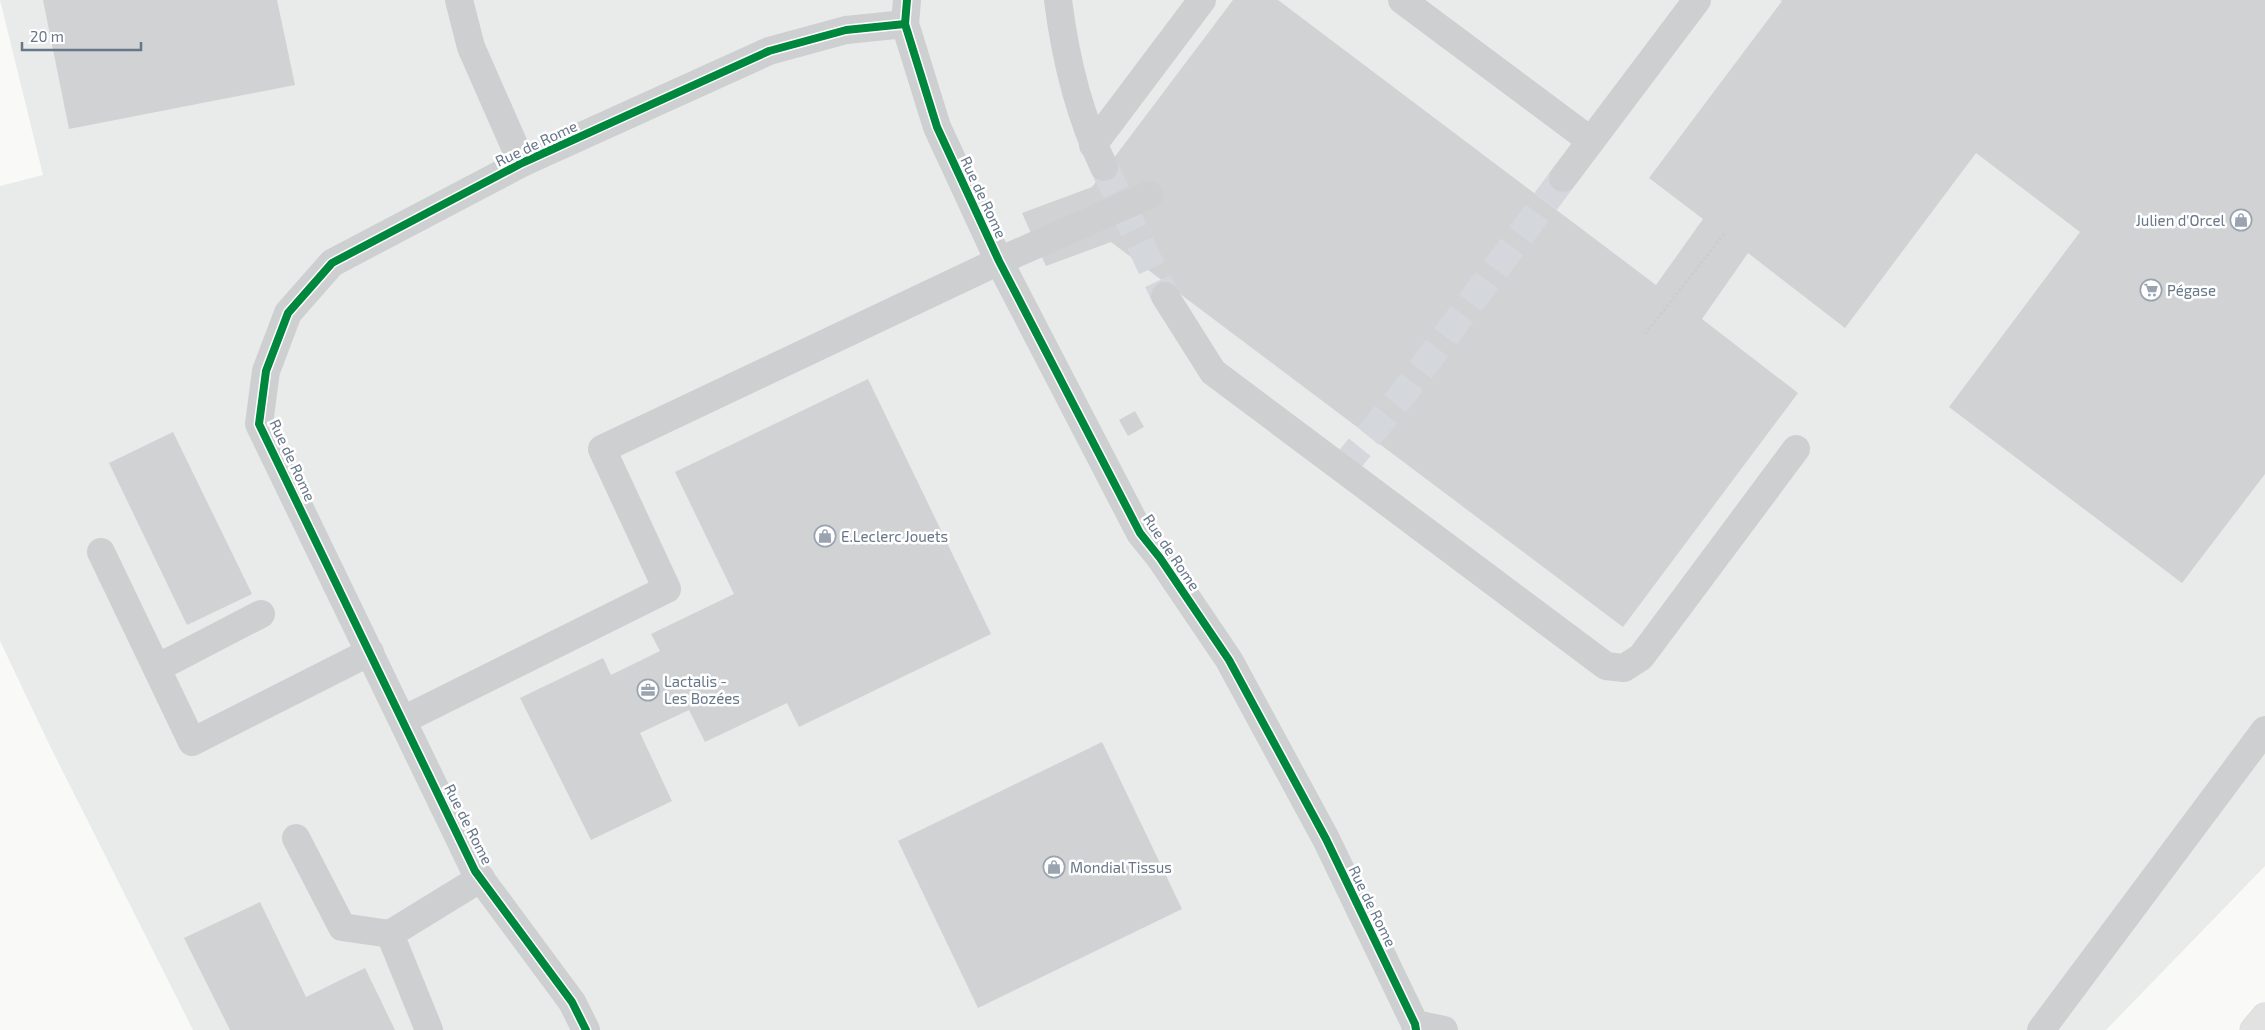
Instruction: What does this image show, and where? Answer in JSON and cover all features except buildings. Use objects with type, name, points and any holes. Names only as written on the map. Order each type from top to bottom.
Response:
[{"type":"main road","points":[[2254,1030],[2265,1017]]},
{"type":"street","name":"Rue de Rome","points":[[459,0],[471,47],[522,163]]},
{"type":"street","points":[[1058,0],[1078,98],[1098,156],[1202,0]]},
{"type":"street","points":[[1402,0],[1591,141]]},
{"type":"street","points":[[1563,178],[1697,0]]},
{"type":"street","name":"Rue de Rome","points":[[586,1030],[572,1002],[475,871],[259,424],[266,371],[288,313],[332,263],[522,163],[768,51],[906,12],[937,128],[999,261],[1140,533],[1160,558],[1229,660],[1317,822],[1416,1027]]},
{"type":"street","points":[[403,720],[667,589],[602,449],[999,261],[1149,195]]},
{"type":"street","points":[[1165,296],[1213,372],[1606,666],[1624,668],[1641,657],[1796,449]]},
{"type":"street","points":[[102,552],[192,742],[370,652]]},
{"type":"street","points":[[156,668],[261,614]]},
{"type":"street","points":[[2041,1030],[2265,730]]},
{"type":"street","points":[[296,838],[342,927],[390,934],[481,878]]},
{"type":"street","points":[[390,934],[429,1030]]},
{"type":"street","points":[[1416,1027],[1444,1030]]},
{"type":"path","points":[[1644,334],[1724,234]]},
{"type":"shaded area","points":[[0,0],[2265,0],[2265,866],[2106,1030],[193,1030],[49,744],[0,641],[0,186],[43,175]]},
{"type":"tunnel","points":[[1104,167],[1165,296]]},
{"type":"tunnel","points":[[1342,469],[1402,395],[1563,178]]},
{"type":"cycle path","points":[[907,0],[905,24],[937,127],[999,261],[1140,533],[1160,558],[1229,660],[1326,839],[1415,1024],[1416,1030]]},
{"type":"cycle path","points":[[586,1030],[572,1002],[475,871],[259,424],[266,371],[288,313],[332,263],[522,163],[769,51],[846,30],[905,24]]},
{"type":"place","name":"Julien d'Orcel","points":[[2241,220]]},
{"type":"place","name":"Pégase","points":[[2151,290]]},
{"type":"place","name":"E.Leclerc Jouets","points":[[825,536]]},
{"type":"place","name":"Lactalis - Les Bozées","points":[[648,690]]},
{"type":"place","name":"Mondial Tissus","points":[[1054,867]]}]
